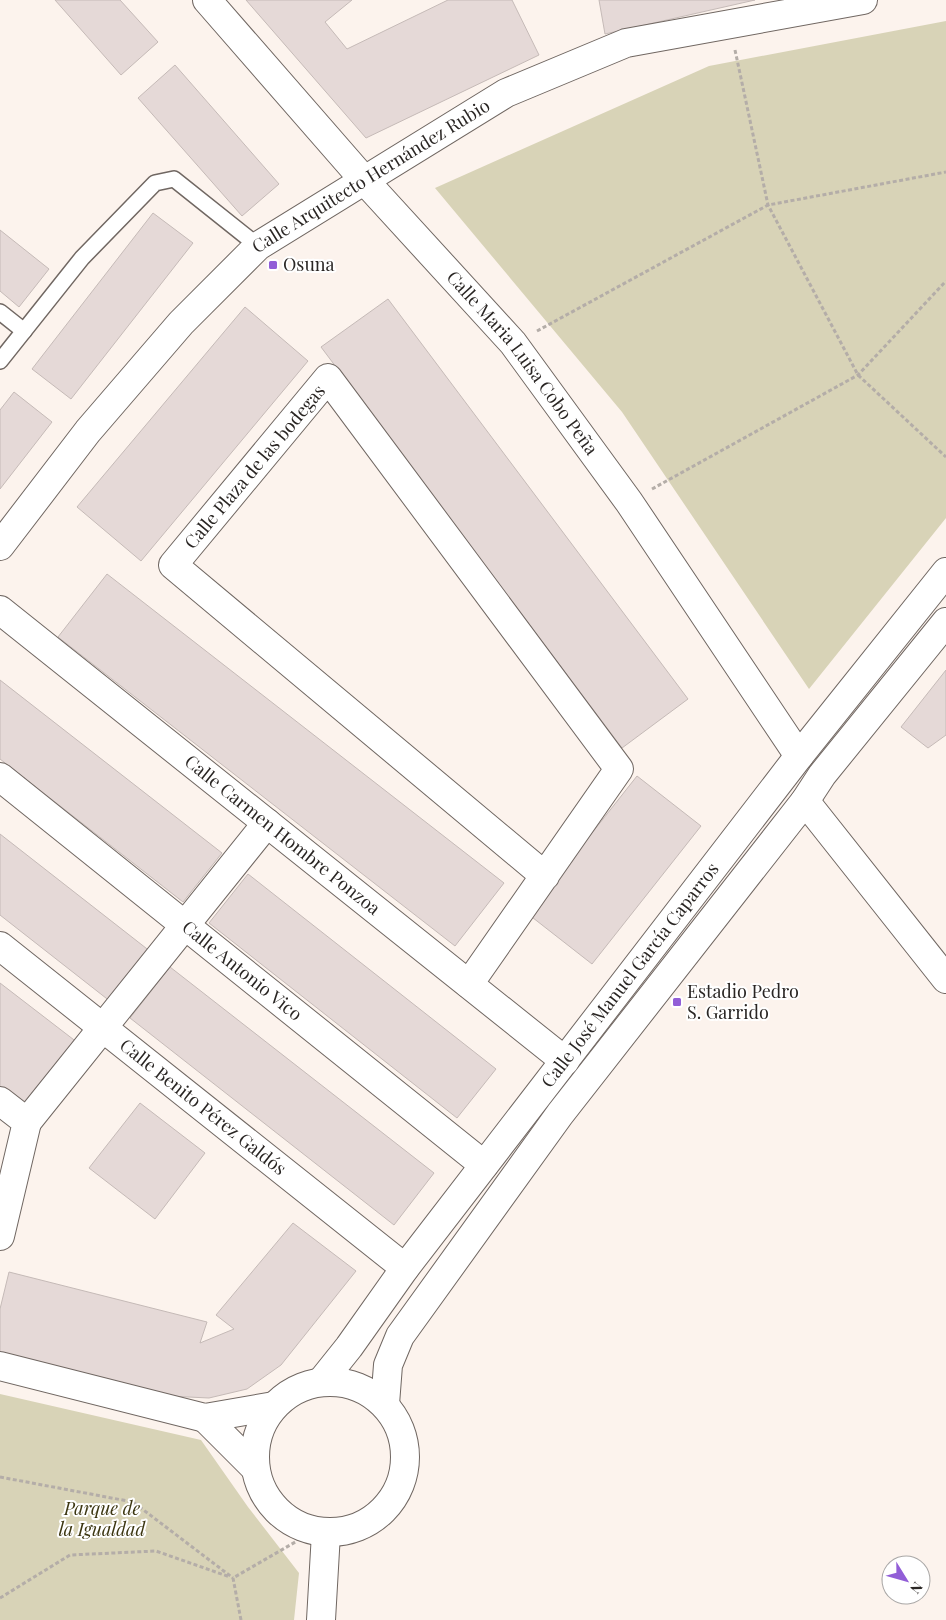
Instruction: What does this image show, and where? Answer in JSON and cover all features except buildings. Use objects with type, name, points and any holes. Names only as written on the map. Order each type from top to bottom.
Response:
[{"type":"street","name":"Calle Maria Luisa Cobo Peña","points":[[207,0],[364,180],[513,343],[629,502],[800,756]]},
{"type":"street","name":"Calle Arquitecto Hernández Rubio","points":[[0,546],[94,424],[181,324],[258,246],[506,93],[626,43],[861,0]]},
{"type":"street","name":"Calle Plaza de las bodegas","points":[[469,984],[544,876],[619,768],[328,378],[173,565],[544,876]]},
{"type":"street","name":"Calle José Manuel García Caparros","points":[[321,1382],[484,1165],[800,756],[946,572]]},
{"type":"street","name":"Calle Carmen Hombre Ponzoa","points":[[0,610],[565,1061]]},
{"type":"street","name":"Calle José Manuel García Caparros","points":[[385,1404],[388,1365],[400,1336],[560,1114],[805,801],[822,775],[946,622]]},
{"type":"street","name":"Calle Antonio Vico","points":[[0,777],[484,1165]]},
{"type":"street","points":[[805,801],[946,980]]},
{"type":"street","points":[[0,1236],[27,1122],[267,823]]},
{"type":"street","name":"Calle Benito Pérez Galdós","points":[[0,946],[405,1268]]},
{"type":"street","points":[[0,1101],[27,1122]]},
{"type":"street","points":[[0,1366],[205,1418],[274,1406]]},
{"type":"street","points":[[321,1382],[344,1383],[366,1390],[385,1404],[399,1426],[406,1451],[403,1477],[392,1500],[374,1519],[351,1530],[320,1532],[300,1528],[279,1514],[263,1493],[255,1468],[255,1446],[259,1432],[274,1406],[296,1390],[321,1382]]},
{"type":"street","points":[[205,1418],[255,1468]]},
{"type":"street","points":[[320,1532],[321,1620]]},
{"type":"lane","points":[[0,361],[82,258],[155,183],[174,179],[258,246]]},
{"type":"lane","points":[[0,312],[24,330]]},
{"type":"path","points":[[730,24],[768,206],[858,375],[946,458]]},
{"type":"path","points":[[513,343],[768,206],[946,172]]},
{"type":"path","points":[[629,502],[858,375],[946,281]]},
{"type":"path","points":[[0,1477],[133,1502],[233,1578],[241,1620]]},
{"type":"path","points":[[0,1598],[70,1555],[156,1551],[233,1578],[320,1532]]},
{"type":"green space","points":[[946,21],[946,518],[809,689],[622,412],[435,188],[709,66]]},
{"type":"green space","name":"Parque de la Igualdad","points":[[0,1394],[201,1440],[248,1507],[299,1573],[294,1620],[0,1620]]},
{"type":"place","name":"Osuna","points":[[273,265]]},
{"type":"place","name":"Estadio Pedro S. Garrido","points":[[677,1002]]}]
